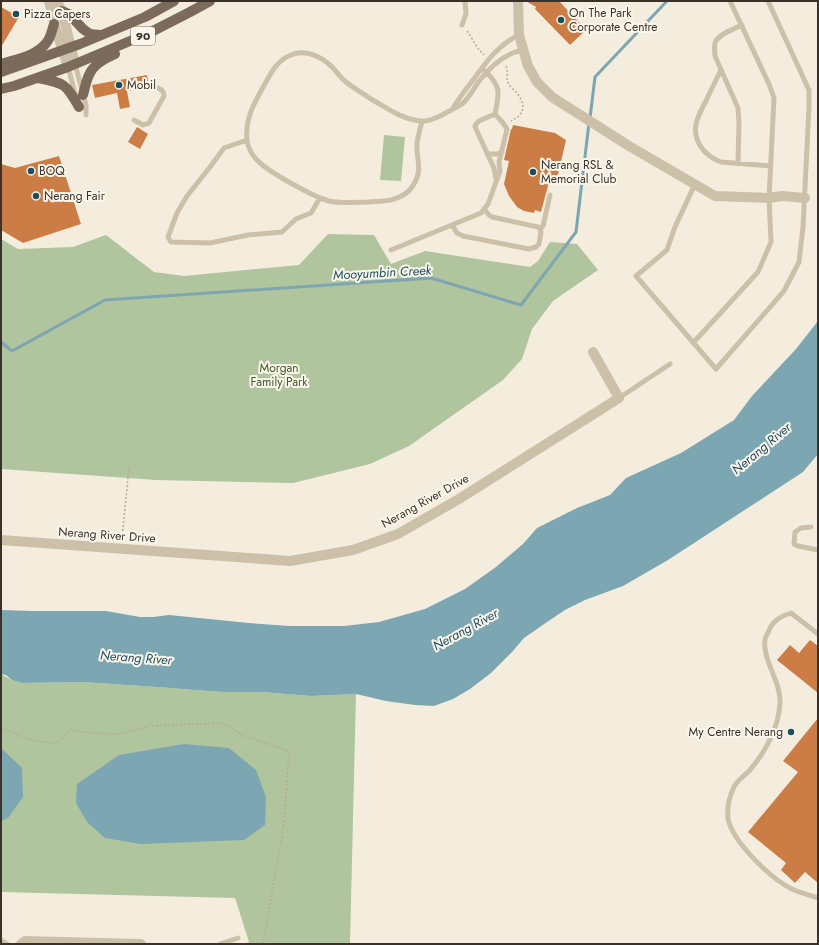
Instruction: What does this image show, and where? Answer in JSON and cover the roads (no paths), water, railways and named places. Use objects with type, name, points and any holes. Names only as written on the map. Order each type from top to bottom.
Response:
[{"type":"main road","name":"90","points":[[1,72],[66,49],[145,17],[174,1]]},
{"type":"main road","name":"90","points":[[1,89],[14,86],[71,66],[149,33],[210,1]]},
{"type":"main road","points":[[62,11],[69,14],[84,30],[90,34],[100,35]]},
{"type":"main road","points":[[1,64],[34,54],[48,41],[54,24]]},
{"type":"main road","points":[[84,95],[91,69],[106,58],[131,48],[149,33]]},
{"type":"main road","points":[[38,78],[56,81],[65,86],[70,91],[79,107]]},
{"type":"street","points":[[49,1],[54,24],[66,49],[71,66]]},
{"type":"street","points":[[55,1],[62,11],[66,49]]},
{"type":"street","points":[[518,1],[519,35],[528,66],[537,82],[546,92],[556,99],[629,146],[715,196],[769,198],[782,196],[805,198]]},
{"type":"street","points":[[593,352],[619,398]]},
{"type":"street","name":"Nerang River Drive","points":[[1,540],[290,561],[353,550],[398,534],[459,499],[619,398]]},
{"type":"street","points":[[21,944],[25,940],[141,944]]},
{"type":"lane","points":[[462,25],[466,14],[465,1]]},
{"type":"lane","points":[[693,343],[758,272],[771,242],[769,198],[774,98],[770,84],[730,1]]},
{"type":"lane","points":[[695,184],[675,227],[667,250],[636,276],[716,369],[784,291],[799,262],[805,198],[809,90],[768,1]]},
{"type":"lane","points":[[738,164],[738,108],[715,56],[715,42],[720,36],[742,25]]},
{"type":"lane","points":[[453,109],[494,53],[511,38],[519,35]]},
{"type":"lane","points":[[422,121],[417,145],[419,166],[416,180],[405,194],[392,200],[339,203],[320,198],[282,178],[257,160],[250,150],[247,140],[248,120],[254,104],[273,69],[284,58],[291,55],[307,53],[324,60],[344,81],[355,89],[397,114],[409,119],[422,121],[431,120],[463,104],[480,79],[500,60],[516,51],[523,50]]},
{"type":"lane","points":[[71,66],[84,95],[86,115],[79,107],[71,66]]},
{"type":"lane","points":[[482,68],[497,85],[499,91],[495,114]]},
{"type":"lane","points":[[721,70],[700,112],[696,124],[696,136],[699,145],[713,160],[738,164],[771,166]]},
{"type":"lane","points":[[134,120],[143,124],[149,123],[164,96],[163,91],[156,87]]},
{"type":"lane","points":[[391,250],[484,210],[488,204],[500,171],[499,162],[507,129],[495,114]]},
{"type":"lane","points":[[495,114],[479,121],[476,124],[476,129],[494,168],[496,180]]},
{"type":"lane","points":[[247,140],[224,148],[187,196],[177,213],[168,237],[171,242],[210,243],[248,235],[282,232],[296,219],[311,214],[320,198]]},
{"type":"lane","points":[[487,154],[497,154],[502,152]]},
{"type":"lane","points":[[540,229],[543,226],[550,196]]},
{"type":"lane","points":[[452,224],[457,233],[460,235],[529,249],[536,247],[539,244],[542,232],[538,227],[492,217],[484,210]]},
{"type":"lane","points":[[619,398],[670,364]]},
{"type":"lane","points":[[811,527],[801,528],[795,532],[794,544],[818,550]]},
{"type":"lane","points":[[818,634],[791,613],[781,616],[768,632],[765,638],[765,649],[780,690],[778,719],[770,739],[761,754],[750,770],[733,787],[728,804],[728,819],[734,832],[756,861],[772,876],[792,889],[818,898]]},
{"type":"lane","points":[[220,944],[238,938]]},
{"type":"lane","points":[[1,940],[7,944]]},
{"type":"water","name":"Nerang River","points":[[818,321],[818,454],[803,472],[668,560],[623,586],[585,600],[565,610],[524,638],[491,673],[470,689],[453,699],[434,706],[415,705],[386,701],[356,694],[311,696],[262,692],[223,692],[83,682],[22,683],[1,674],[1,610],[106,611],[140,617],[169,615],[289,626],[344,626],[379,622],[425,609],[465,589],[496,567],[523,544],[537,528],[577,508],[610,495],[626,478],[681,453],[734,420],[752,396],[796,349]]},
{"type":"water","points":[[184,744],[229,748],[256,770],[266,797],[265,825],[244,840],[141,844],[105,838],[87,822],[76,803],[77,784],[119,755]]},
{"type":"water","points":[[1,748],[22,768],[23,797],[8,818],[1,821]]},
{"type":"waterway","name":"Mooyumbin Creek","points":[[590,118],[595,77],[667,1]]},
{"type":"waterway","name":"Mooyumbin Creek","points":[[1,342],[12,351],[105,300],[431,278],[521,305],[576,232],[589,123]]},
{"type":"place","name":"Pizza Capers","points":[[16,14]]},
{"type":"place","name":"On The Park Corporate Centre","points":[[561,20]]},
{"type":"place","name":"Mobil","points":[[119,85]]},
{"type":"place","name":"BOQ","points":[[31,171]]},
{"type":"place","name":"Nerang RSL & Memorial Club","points":[[533,172]]},
{"type":"place","name":"Nerang Fair","points":[[36,196]]},
{"type":"place","name":"My Centre Nerang","points":[[791,732]]},
{"type":"park label","name":"Morgan Family Park","points":[[279,375]]}]
